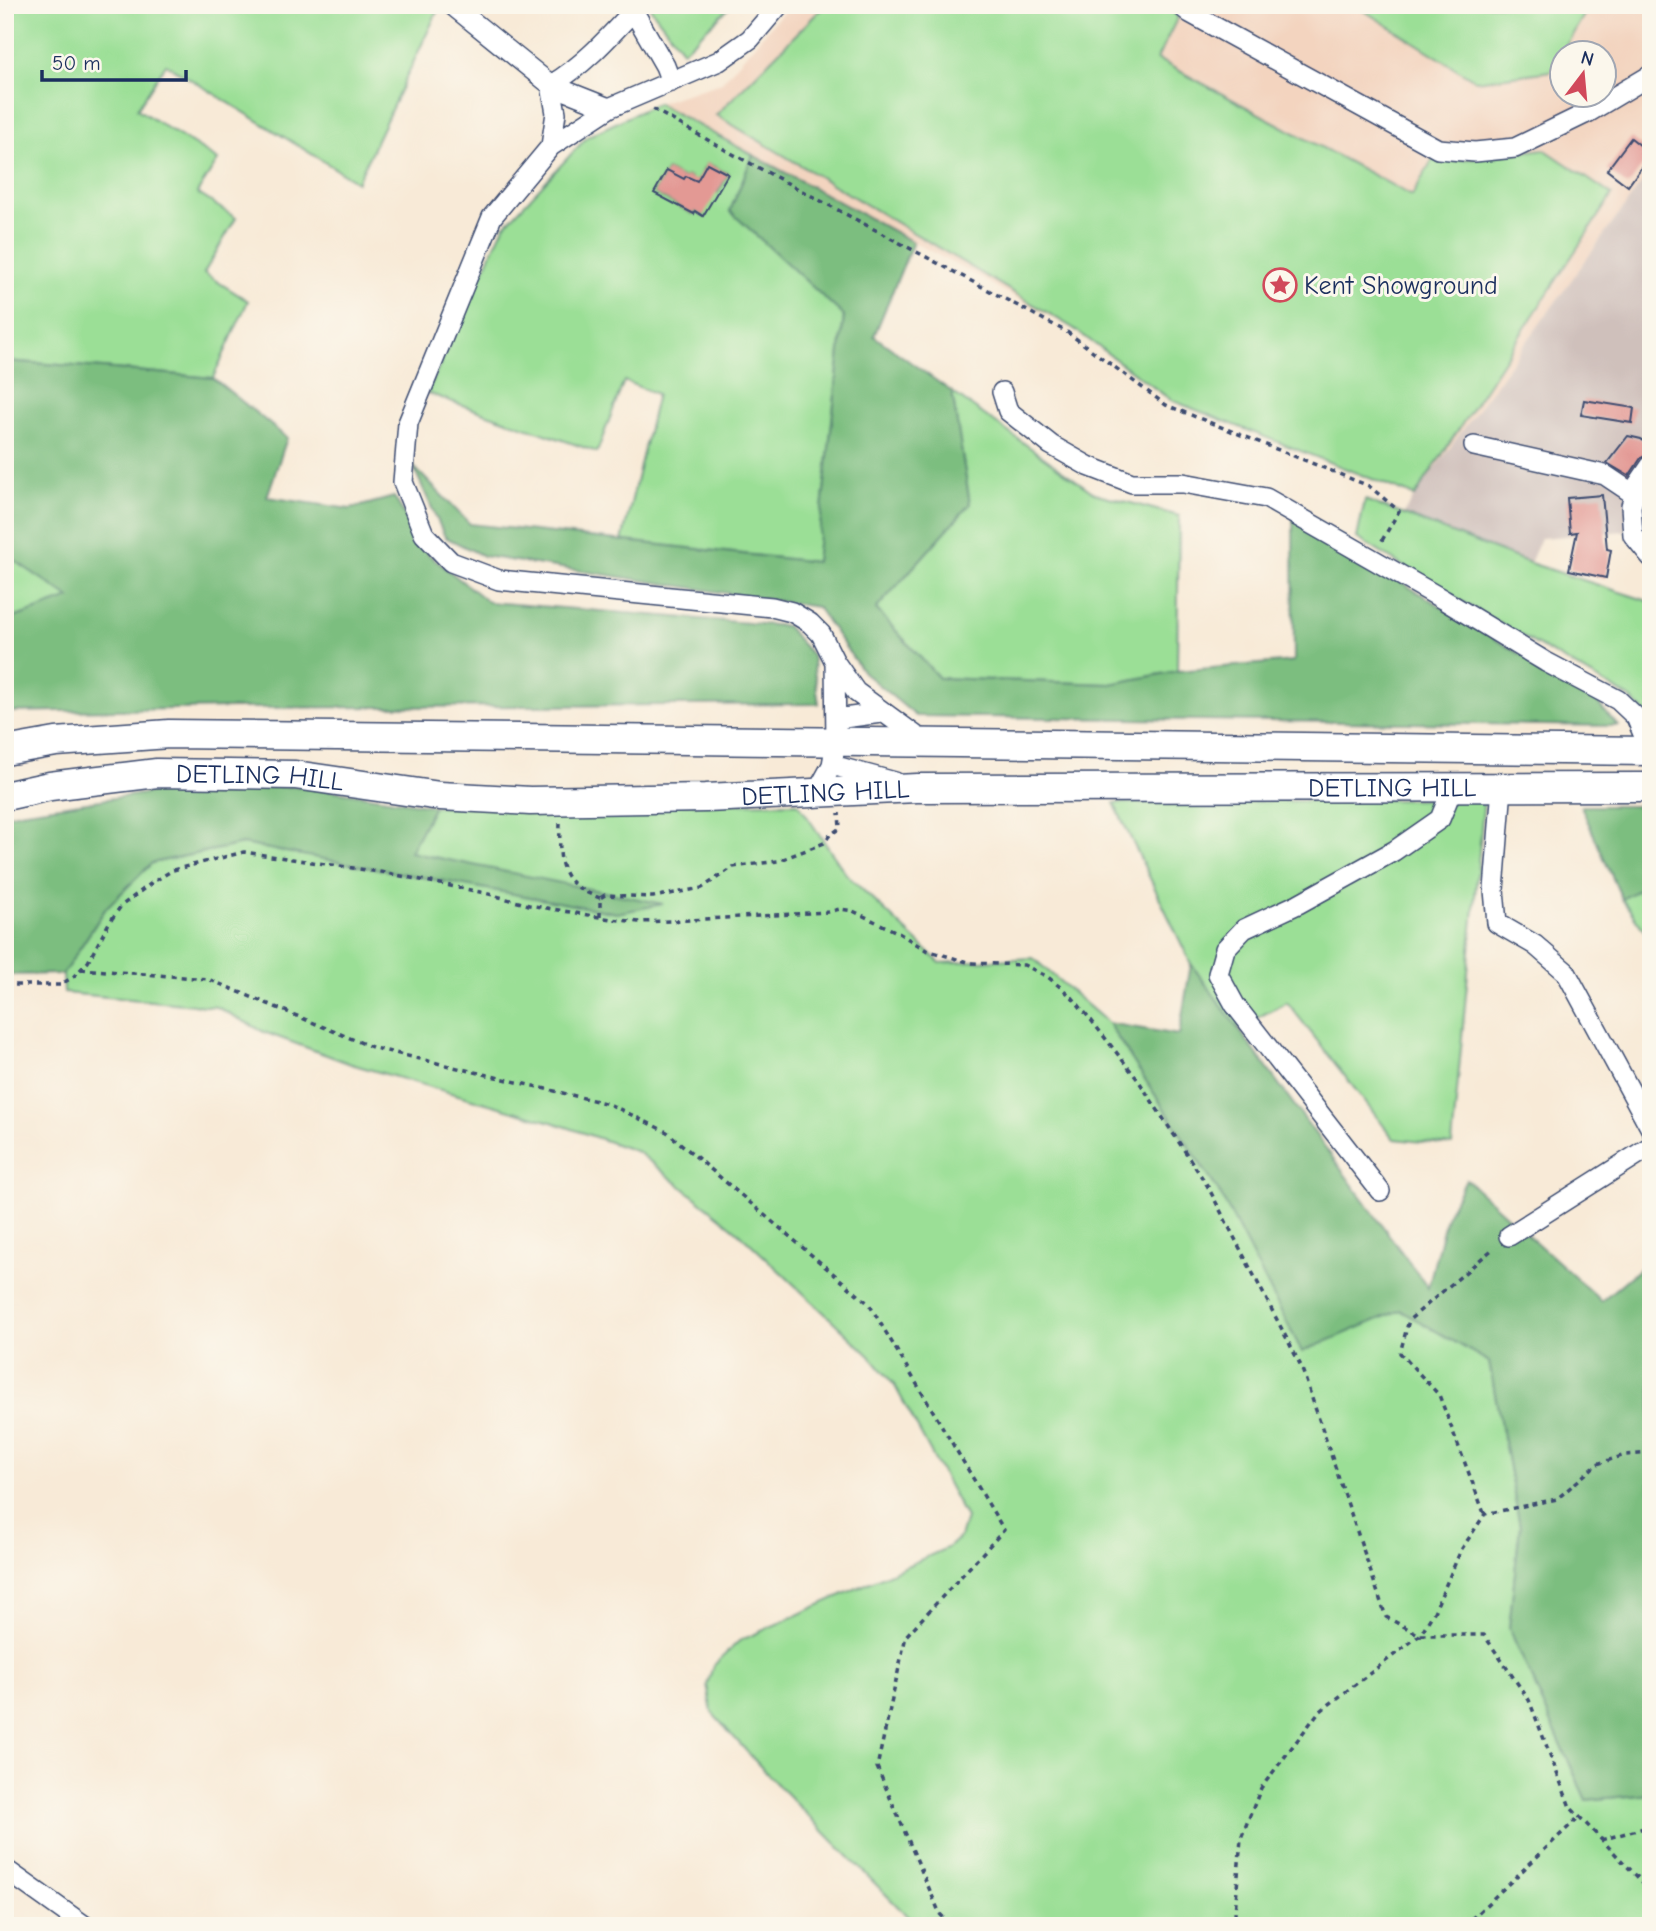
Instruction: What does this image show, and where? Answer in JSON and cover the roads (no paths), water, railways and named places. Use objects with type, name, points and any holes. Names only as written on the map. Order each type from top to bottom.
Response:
[{"type":"highway","name":"DETLING HILL","points":[[5,751],[56,742],[169,734],[832,762],[917,788],[1651,787]]},
{"type":"highway","name":"DETLING HILL","points":[[5,796],[50,786],[156,773],[218,773],[295,775],[440,796],[560,801],[706,798],[832,762],[923,741],[1651,751]]},
{"type":"street","points":[[452,5],[551,85],[609,108]]},
{"type":"street","points":[[779,5],[750,39],[719,61],[609,108],[551,146],[492,217],[408,423],[403,482],[424,534],[451,562],[499,580],[772,607],[792,612],[810,623],[821,634],[835,662],[856,692],[881,713],[923,741]]},
{"type":"street","points":[[1180,5],[1190,13],[1438,149],[1475,152],[1515,148],[1589,112],[1651,75]]},
{"type":"street","points":[[551,85],[582,64],[632,7],[671,82]]},
{"type":"street","points":[[551,85],[556,113],[551,146]]},
{"type":"street","points":[[1002,392],[1008,411],[1051,445],[1088,466],[1132,483],[1182,483],[1266,498],[1373,558],[1546,662],[1618,699],[1636,717],[1651,751]]},
{"type":"street","points":[[1474,446],[1605,475],[1635,495]]},
{"type":"street","points":[[1651,465],[1638,484],[1631,506],[1633,535],[1651,557]]},
{"type":"street","points":[[832,762],[835,662]]},
{"type":"street","points":[[832,762],[881,713]]},
{"type":"street","points":[[1380,1191],[1235,1006],[1219,974],[1225,949],[1244,929],[1298,904],[1394,851],[1440,819],[1453,786]]},
{"type":"street","points":[[1502,786],[1494,890],[1497,923],[1535,944],[1566,972],[1651,1129]]},
{"type":"street","points":[[1509,1236],[1651,1146]]},
{"type":"street","points":[[5,1869],[85,1926]]},
{"type":"place","name":"Kent Showground","points":[[1280,285]]}]
